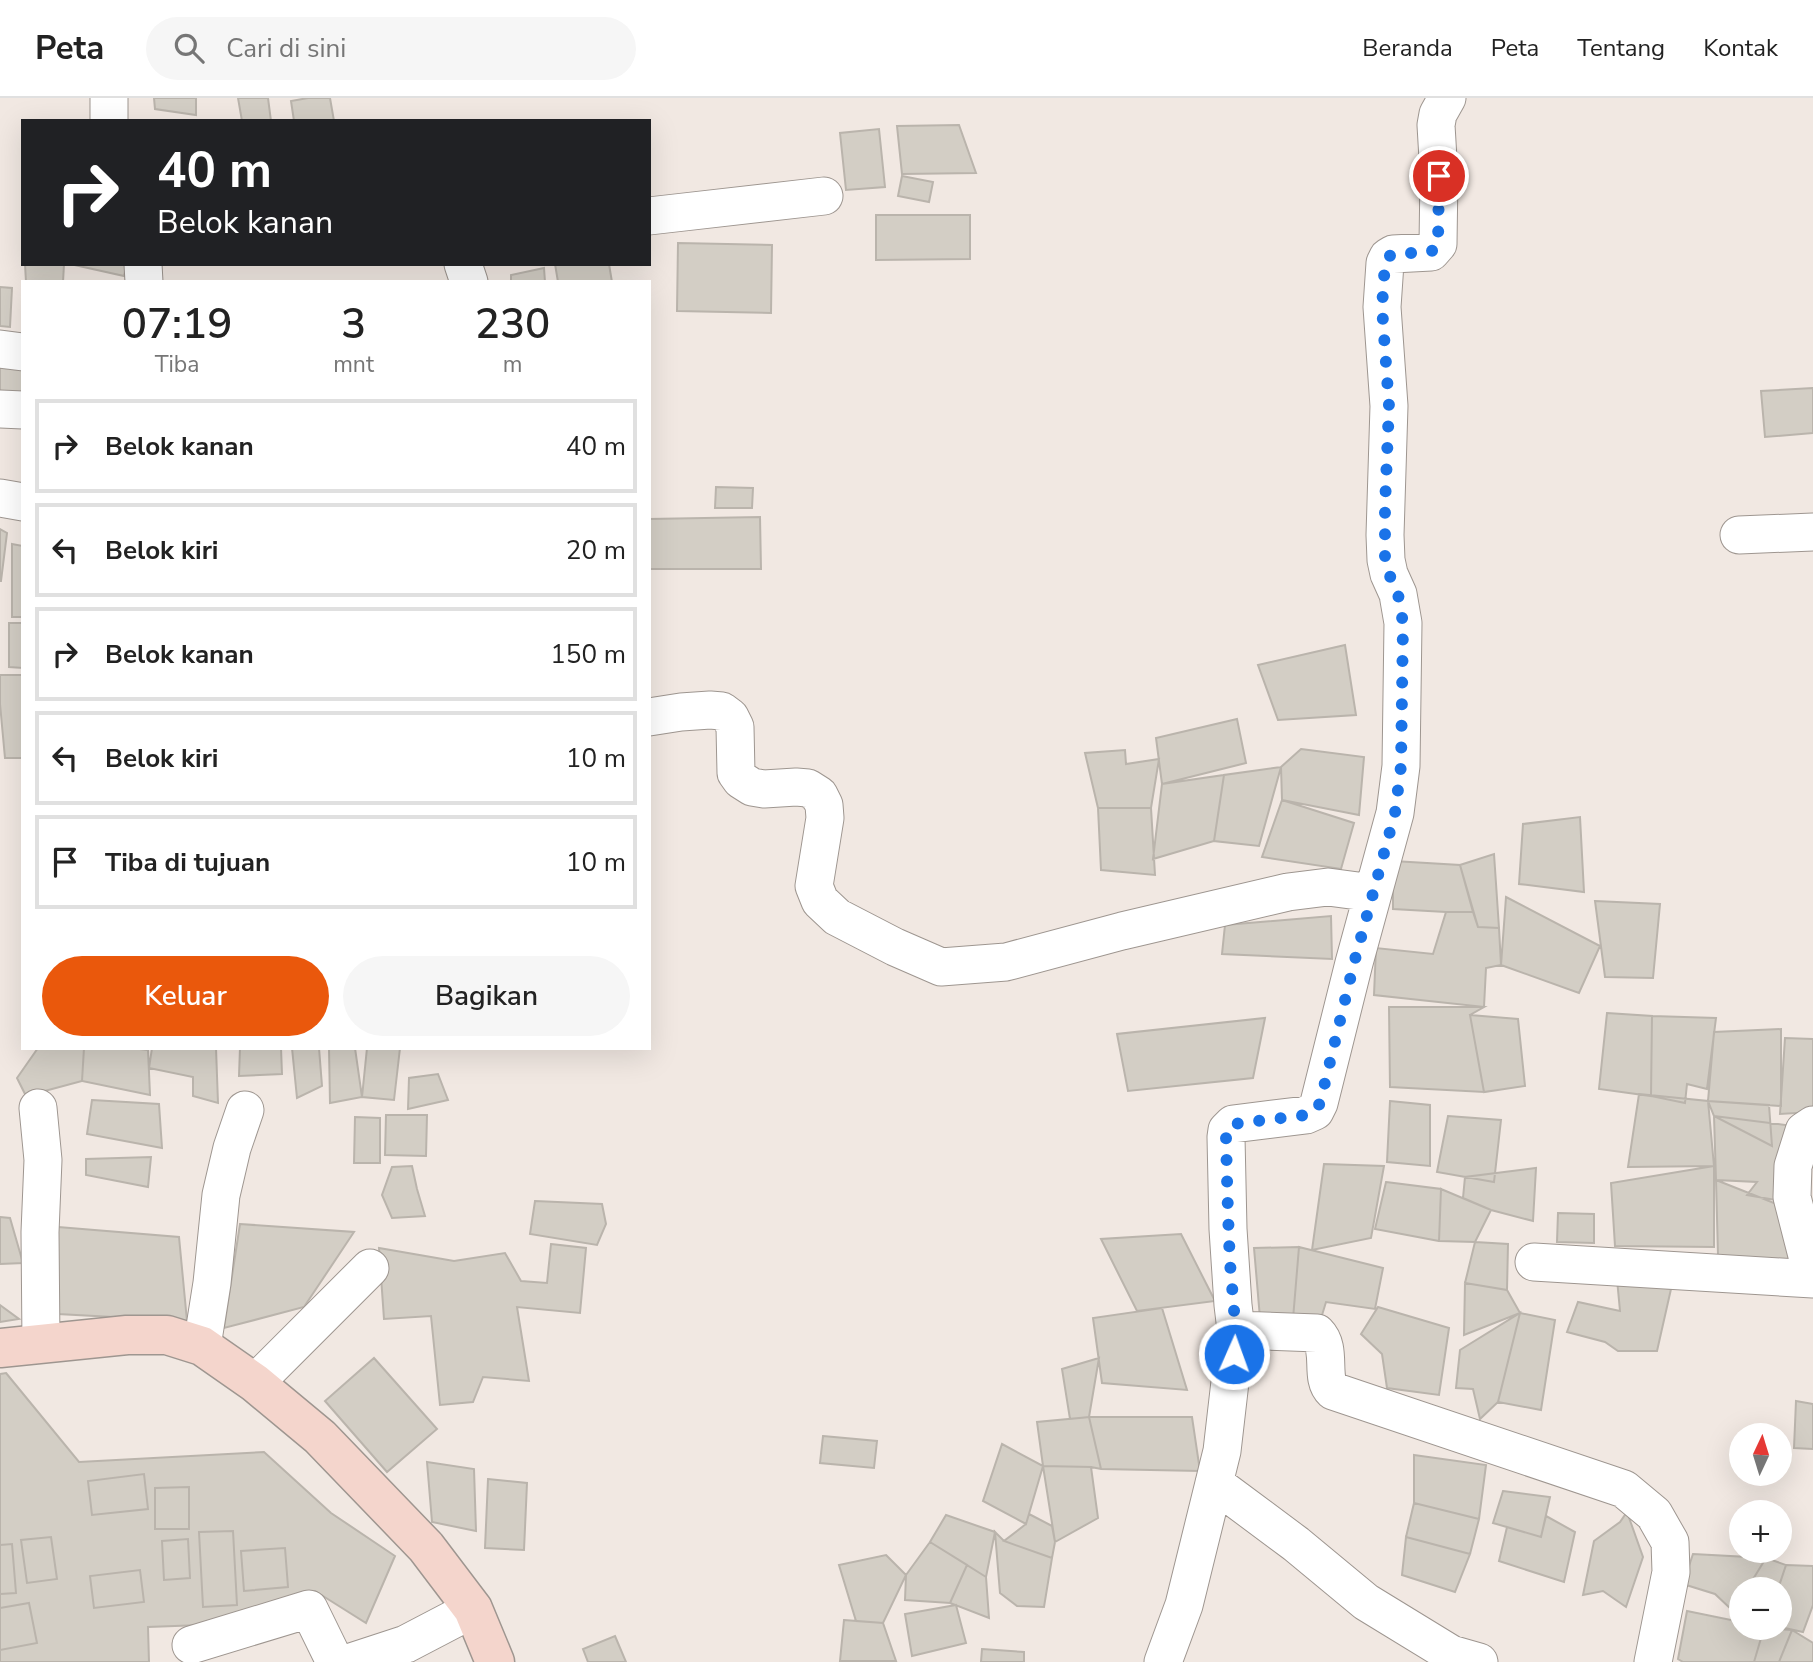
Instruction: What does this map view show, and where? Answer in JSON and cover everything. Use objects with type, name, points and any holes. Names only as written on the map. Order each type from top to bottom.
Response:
[{"type":"street","points":[[108,98],[109,119]]},
{"type":"street","points":[[1163,1662],[1184,1605],[1222,1451],[1236,1330],[1228,1229],[1227,1130],[1233,1124],[1306,1115],[1315,1111],[1320,1103],[1395,813],[1401,766],[1403,623],[1398,594],[1385,560],[1389,406],[1382,307],[1385,263],[1393,254],[1431,252],[1438,244],[1439,176],[1436,125],[1438,114],[1447,98]]},
{"type":"street","points":[[651,216],[824,196]]},
{"type":"street","points":[[0,349],[21,352]]},
{"type":"street","points":[[0,409],[21,410]]},
{"type":"street","points":[[0,498],[21,502]]},
{"type":"street","points":[[1739,534],[1813,532]]},
{"type":"street","points":[[651,717],[710,710],[722,711],[730,717],[735,727],[736,773],[741,780],[752,787],[764,789],[808,788],[819,795],[824,805],[825,818],[814,886],[820,901],[837,917],[941,967],[1006,962],[1122,931],[1288,892],[1328,887],[1373,893]]},
{"type":"street","points":[[38,1108],[43,1160],[40,1232],[41,1343]]},
{"type":"street","points":[[202,1346],[221,1195],[232,1148],[245,1110]]},
{"type":"street","points":[[1534,1262],[1813,1279],[1792,1197],[1793,1166],[1804,1131],[1813,1125]]},
{"type":"street","points":[[255,1383],[370,1268]]},
{"type":"street","points":[[1236,1330],[1317,1333],[1323,1341],[1326,1355],[1327,1384],[1333,1391],[1625,1489],[1654,1514],[1670,1542],[1671,1573],[1653,1662]]},
{"type":"street","points":[[0,1348],[127,1335],[167,1335],[202,1346],[255,1383],[320,1437],[426,1547],[473,1609],[495,1662]]},
{"type":"street","points":[[1214,1483],[1296,1544],[1366,1602],[1451,1654],[1479,1662]]},
{"type":"street","points":[[191,1644],[309,1609],[334,1662]]},
{"type":"street","points":[[351,1662],[406,1644],[473,1609]]},
{"type":"building","points":[[154,98],[196,98],[196,115],[155,109]]},
{"type":"building","points":[[238,98],[268,98],[271,119],[242,119]]},
{"type":"building","points":[[330,98],[334,119],[294,119],[291,101]]},
{"type":"building","points":[[959,125],[976,173],[902,174],[897,126]]},
{"type":"building","points":[[879,129],[885,187],[846,190],[840,133]]},
{"type":"building","points":[[902,176],[933,182],[929,202],[898,196]]},
{"type":"building","points":[[876,215],[970,215],[970,259],[876,260]]},
{"type":"building","points":[[678,243],[772,245],[771,313],[677,311]]},
{"type":"building","points":[[25,266],[64,266],[63,280],[26,280]]},
{"type":"building","points":[[79,266],[126,266],[124,276]]},
{"type":"building","points":[[555,266],[609,266],[612,280],[558,280]]},
{"type":"building","points":[[544,268],[545,280],[511,280],[511,275]]},
{"type":"building","points":[[0,287],[12,288],[10,327],[0,326]]},
{"type":"building","points":[[0,357],[21,359],[21,406],[0,404]]},
{"type":"building","points":[[1813,388],[1813,433],[1765,437],[1761,391]]},
{"type":"building","points":[[716,487],[753,488],[752,508],[715,508]]},
{"type":"building","points":[[760,517],[761,569],[651,569],[651,519]]},
{"type":"building","points":[[0,529],[7,533],[1,581],[0,581]]},
{"type":"building","points":[[12,544],[21,546],[21,617],[12,617]]},
{"type":"building","points":[[9,623],[21,623],[21,668],[9,667]]},
{"type":"building","points":[[1345,645],[1356,715],[1278,720],[1258,665]]},
{"type":"building","points":[[0,675],[21,675],[21,758],[5,758]]},
{"type":"building","points":[[1237,719],[1246,763],[1162,784],[1156,738]]},
{"type":"building","points":[[1301,749],[1364,757],[1359,815],[1282,800],[1281,767]]},
{"type":"building","points":[[1125,750],[1126,764],[1159,759],[1151,808],[1098,808],[1085,753]]},
{"type":"building","points":[[1281,767],[1259,846],[1214,841],[1224,775]]},
{"type":"building","points":[[1224,775],[1214,841],[1153,859],[1162,784]]},
{"type":"building","points":[[1282,800],[1354,823],[1341,869],[1262,857]]},
{"type":"building","points":[[1098,808],[1151,808],[1155,875],[1101,870]]},
{"type":"building","points":[[1580,817],[1584,892],[1519,884],[1523,824]]},
{"type":"building","points":[[1494,854],[1499,928],[1478,927],[1460,865]]},
{"type":"building","points":[[1393,861],[1460,865],[1473,912],[1393,909]]},
{"type":"building","points":[[1506,897],[1600,946],[1579,993],[1501,965]]},
{"type":"building","points":[[1595,901],[1660,904],[1653,978],[1605,977]]},
{"type":"building","points":[[1446,912],[1473,912],[1478,927],[1499,928],[1501,965],[1486,968],[1484,1007],[1374,995],[1376,948],[1433,954]]},
{"type":"building","points":[[1331,916],[1332,959],[1222,954],[1225,925]]},
{"type":"building","points":[[1389,1007],[1484,1007],[1470,1015],[1484,1092],[1390,1087]]},
{"type":"building","points":[[1607,1013],[1652,1016],[1651,1096],[1599,1089]]},
{"type":"building","points":[[1470,1015],[1518,1019],[1525,1086],[1484,1092]]},
{"type":"building","points":[[1652,1016],[1716,1018],[1707,1089],[1687,1084],[1685,1103],[1651,1096]]},
{"type":"building","points":[[1265,1018],[1253,1078],[1128,1091],[1117,1034]]},
{"type":"building","points":[[1781,1029],[1781,1106],[1708,1101],[1714,1032]]},
{"type":"building","points":[[1785,1038],[1813,1039],[1813,1112],[1780,1114]]},
{"type":"building","points":[[37,1050],[84,1050],[82,1081],[26,1096],[17,1078]]},
{"type":"building","points":[[84,1050],[148,1050],[150,1095],[82,1081]]},
{"type":"building","points":[[152,1050],[216,1050],[218,1103],[193,1096],[193,1077],[149,1068]]},
{"type":"building","points":[[240,1050],[281,1050],[282,1074],[239,1076]]},
{"type":"building","points":[[292,1050],[319,1050],[322,1086],[297,1098]]},
{"type":"building","points":[[329,1050],[355,1050],[362,1097],[330,1103]]},
{"type":"building","points":[[367,1050],[400,1050],[394,1100],[362,1097]]},
{"type":"building","points":[[438,1074],[448,1100],[408,1109],[409,1078]]},
{"type":"building","points":[[1639,1094],[1708,1101],[1714,1166],[1628,1167]]},
{"type":"building","points":[[92,1100],[159,1104],[162,1148],[87,1134]]},
{"type":"building","points":[[1390,1101],[1430,1105],[1430,1166],[1387,1162]]},
{"type":"building","points":[[1708,1101],[1769,1105],[1772,1146],[1714,1116]]},
{"type":"building","points":[[386,1115],[427,1115],[426,1156],[385,1155]]},
{"type":"building","points":[[1448,1116],[1501,1120],[1494,1182],[1437,1172]]},
{"type":"building","points":[[1714,1116],[1793,1126],[1782,1201],[1747,1195],[1757,1182],[1716,1180]]},
{"type":"building","points":[[355,1117],[380,1118],[380,1163],[354,1163]]},
{"type":"building","points":[[151,1157],[148,1187],[86,1175],[86,1159]]},
{"type":"building","points":[[1324,1164],[1384,1166],[1371,1238],[1312,1250]]},
{"type":"building","points":[[412,1166],[425,1216],[392,1218],[382,1195],[392,1167]]},
{"type":"building","points":[[1714,1166],[1714,1247],[1615,1246],[1611,1183]]},
{"type":"building","points":[[1536,1168],[1533,1221],[1491,1210],[1463,1198],[1465,1177]]},
{"type":"building","points":[[1716,1180],[1789,1209],[1793,1268],[1718,1255]]},
{"type":"building","points":[[1386,1182],[1441,1189],[1439,1241],[1375,1229]]},
{"type":"building","points":[[1441,1189],[1491,1210],[1475,1242],[1439,1241]]},
{"type":"building","points":[[535,1201],[602,1204],[606,1224],[597,1245],[530,1234]]},
{"type":"building","points":[[1558,1213],[1594,1214],[1594,1243],[1557,1242]]},
{"type":"building","points":[[0,1217],[10,1218],[23,1263],[0,1264]]},
{"type":"building","points":[[240,1224],[354,1232],[304,1307],[224,1328]]},
{"type":"building","points":[[58,1227],[179,1237],[187,1321],[58,1314]]},
{"type":"building","points":[[1181,1234],[1215,1301],[1137,1311],[1101,1239]]},
{"type":"building","points":[[1475,1242],[1508,1244],[1507,1290],[1465,1283]]},
{"type":"building","points":[[551,1244],[586,1248],[580,1313],[517,1307],[529,1381],[483,1377],[473,1402],[440,1405],[431,1316],[384,1319],[379,1248],[454,1261],[505,1253],[521,1281],[547,1283]]},
{"type":"building","points":[[1299,1247],[1383,1268],[1375,1309],[1326,1302],[1319,1325],[1293,1319]]},
{"type":"building","points":[[1299,1247],[1293,1319],[1260,1318],[1254,1248]]},
{"type":"building","points":[[1617,1279],[1671,1289],[1657,1351],[1618,1351],[1605,1342],[1567,1332],[1578,1302],[1620,1311]]},
{"type":"building","points":[[1465,1283],[1507,1290],[1520,1313],[1464,1335]]},
{"type":"building","points":[[0,1305],[19,1319],[0,1322]]},
{"type":"building","points":[[1378,1307],[1449,1328],[1439,1395],[1387,1388],[1382,1354],[1361,1334]]},
{"type":"building","points":[[1162,1308],[1187,1390],[1102,1383],[1093,1318]]},
{"type":"building","points":[[1520,1313],[1555,1320],[1541,1410],[1498,1402]]},
{"type":"building","points":[[1520,1313],[1498,1402],[1480,1419],[1473,1389],[1456,1388],[1460,1350]]},
{"type":"building","points":[[374,1358],[437,1429],[387,1472],[325,1401]]},
{"type":"building","points":[[1099,1358],[1089,1417],[1070,1419],[1062,1369]]},
{"type":"building","points":[[6,1373],[79,1462],[264,1452],[331,1513],[395,1556],[366,1623],[315,1591],[229,1624],[148,1627],[149,1662],[0,1662],[0,1374]]},
{"type":"building","points":[[1796,1401],[1813,1404],[1813,1449],[1794,1448]]},
{"type":"building","points":[[1089,1417],[1101,1469],[1043,1466],[1037,1422]]},
{"type":"building","points":[[1089,1417],[1192,1417],[1200,1471],[1101,1469]]},
{"type":"building","points":[[823,1436],[877,1441],[874,1468],[820,1463]]},
{"type":"building","points":[[1002,1444],[1043,1466],[1026,1524],[983,1501]]},
{"type":"building","points":[[1414,1455],[1486,1465],[1479,1519],[1414,1503]]},
{"type":"building","points":[[427,1462],[474,1469],[476,1531],[432,1522]]},
{"type":"building","points":[[1043,1466],[1091,1467],[1098,1518],[1055,1542]]},
{"type":"building","points":[[144,1474],[148,1509],[92,1515],[88,1481]]},
{"type":"building","points":[[488,1479],[527,1483],[524,1550],[485,1548]]},
{"type":"building","points":[[189,1487],[189,1529],[155,1529],[155,1488]]},
{"type":"building","points":[[1503,1491],[1550,1497],[1541,1537],[1493,1523]]},
{"type":"building","points":[[1414,1503],[1479,1519],[1470,1554],[1406,1537]]},
{"type":"building","points":[[1627,1512],[1643,1557],[1626,1607],[1603,1591],[1583,1595],[1594,1541],[1620,1522]]},
{"type":"building","points":[[1029,1514],[1052,1526],[1055,1542],[1052,1558],[1004,1541],[1026,1524]]},
{"type":"building","points":[[946,1515],[995,1532],[986,1577],[930,1542]]},
{"type":"building","points":[[1546,1516],[1575,1532],[1564,1582],[1499,1561],[1507,1527],[1541,1537]]},
{"type":"building","points":[[233,1531],[237,1605],[203,1607],[199,1532]]},
{"type":"building","points":[[995,1532],[1004,1541],[1052,1558],[1044,1607],[1017,1606],[1000,1593]]},
{"type":"building","points":[[51,1537],[57,1579],[27,1583],[21,1540]]},
{"type":"building","points":[[1406,1537],[1470,1554],[1455,1592],[1402,1575]]},
{"type":"building","points":[[188,1539],[190,1578],[164,1580],[162,1541]]},
{"type":"building","points":[[930,1542],[967,1565],[950,1603],[905,1600],[906,1575]]},
{"type":"building","points":[[12,1544],[16,1593],[0,1594],[0,1545]]},
{"type":"building","points":[[285,1548],[288,1587],[244,1591],[241,1551]]},
{"type":"building","points":[[1693,1554],[1729,1556],[1729,1563],[1763,1563],[1754,1577],[1729,1577],[1729,1607],[1715,1594],[1683,1584]]},
{"type":"building","points":[[886,1555],[906,1575],[883,1623],[856,1621],[839,1565]]},
{"type":"building","points":[[1763,1563],[1786,1565],[1782,1577],[1754,1577]]},
{"type":"building","points":[[967,1565],[986,1577],[989,1618],[950,1603]]},
{"type":"building","points":[[1786,1565],[1813,1566],[1813,1605],[1803,1632],[1792,1630],[1792,1577],[1782,1577]]},
{"type":"building","points":[[140,1570],[144,1602],[94,1608],[90,1576]]},
{"type":"building","points":[[29,1603],[37,1643],[0,1650],[0,1608]]},
{"type":"building","points":[[956,1605],[966,1643],[912,1656],[905,1614]]},
{"type":"building","points":[[1687,1611],[1729,1620],[1729,1640],[1760,1640],[1754,1662],[1683,1662],[1678,1659]]},
{"type":"building","points":[[844,1620],[883,1623],[896,1661],[840,1661]]},
{"type":"building","points":[[1792,1630],[1813,1643],[1813,1662],[1779,1662],[1788,1640],[1792,1640]]},
{"type":"building","points":[[615,1636],[626,1662],[588,1662],[583,1649]]},
{"type":"building","points":[[1760,1640],[1788,1640],[1779,1662],[1754,1662]]},
{"type":"building","points":[[982,1649],[1024,1652],[1024,1662],[981,1662]]},
{"type":"route","points":[[1234,1354],[1236,1330],[1228,1229],[1227,1130],[1233,1124],[1306,1115],[1315,1111],[1320,1103],[1354,963],[1395,813],[1401,766],[1403,623],[1398,594],[1385,560],[1389,406],[1382,307],[1385,263],[1393,254],[1431,252],[1438,244],[1439,176]]}]
